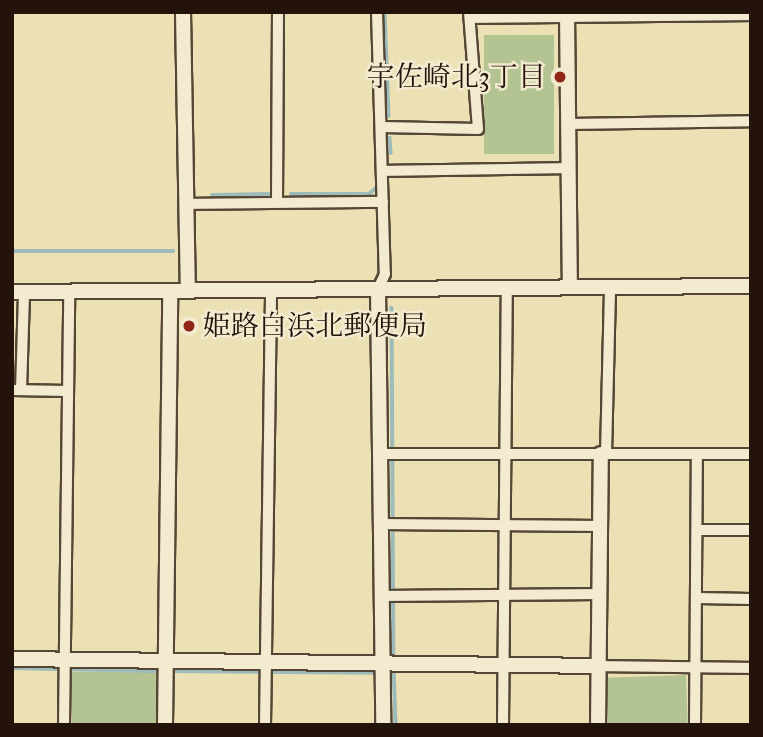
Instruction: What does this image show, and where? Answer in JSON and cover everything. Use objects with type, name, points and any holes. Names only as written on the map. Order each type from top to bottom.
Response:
[{"type":"street","points":[[183,12],[188,291]]},
{"type":"street","points":[[277,202],[278,12]]},
{"type":"street","points":[[377,12],[383,127],[385,274],[378,289],[383,725]]},
{"type":"street","points":[[383,127],[478,130],[470,15],[751,15]]},
{"type":"street","points":[[567,15],[570,287]]},
{"type":"street","points":[[569,124],[751,121]]},
{"type":"street","points":[[383,171],[569,168]]},
{"type":"street","points":[[185,204],[383,202]]},
{"type":"street","points":[[68,391],[17,390],[18,292],[751,286]]},
{"type":"street","points":[[598,725],[600,526],[610,287]]},
{"type":"street","points":[[503,725],[501,665],[507,288]]},
{"type":"street","points":[[265,725],[271,290]]},
{"type":"street","points":[[165,725],[170,291]]},
{"type":"street","points":[[64,725],[69,292]]},
{"type":"street","points":[[380,454],[751,454]]},
{"type":"street","points":[[695,725],[697,454]]},
{"type":"street","points":[[381,524],[600,526]]},
{"type":"street","points":[[698,530],[751,530]]},
{"type":"street","points":[[382,596],[599,594]]},
{"type":"street","points":[[698,598],[751,598]]},
{"type":"street","points":[[12,659],[751,668]]},
{"type":"green space","points":[[484,35],[554,35],[554,154],[484,154]]},
{"type":"green space","points":[[72,672],[156,672],[156,725],[72,725]]},
{"type":"green space","points":[[686,675],[688,725],[608,725],[606,678]]},
{"type":"waterway","points":[[385,12],[389,116]]},
{"type":"waterway","points":[[390,138],[391,153]]},
{"type":"waterway","points":[[291,194],[369,194],[376,188]]},
{"type":"waterway","points":[[212,195],[269,194]]},
{"type":"waterway","points":[[12,251],[173,251]]},
{"type":"waterway","points":[[392,308],[394,659]]},
{"type":"waterway","points":[[394,667],[396,725]]},
{"type":"waterway","points":[[12,668],[161,671]]},
{"type":"waterway","points":[[168,671],[378,673]]},
{"type":"place","name":"宇佐崎北3丁目","points":[[560,77]]},
{"type":"place","name":"姫路白浜北郵便局","points":[[189,326]]}]
